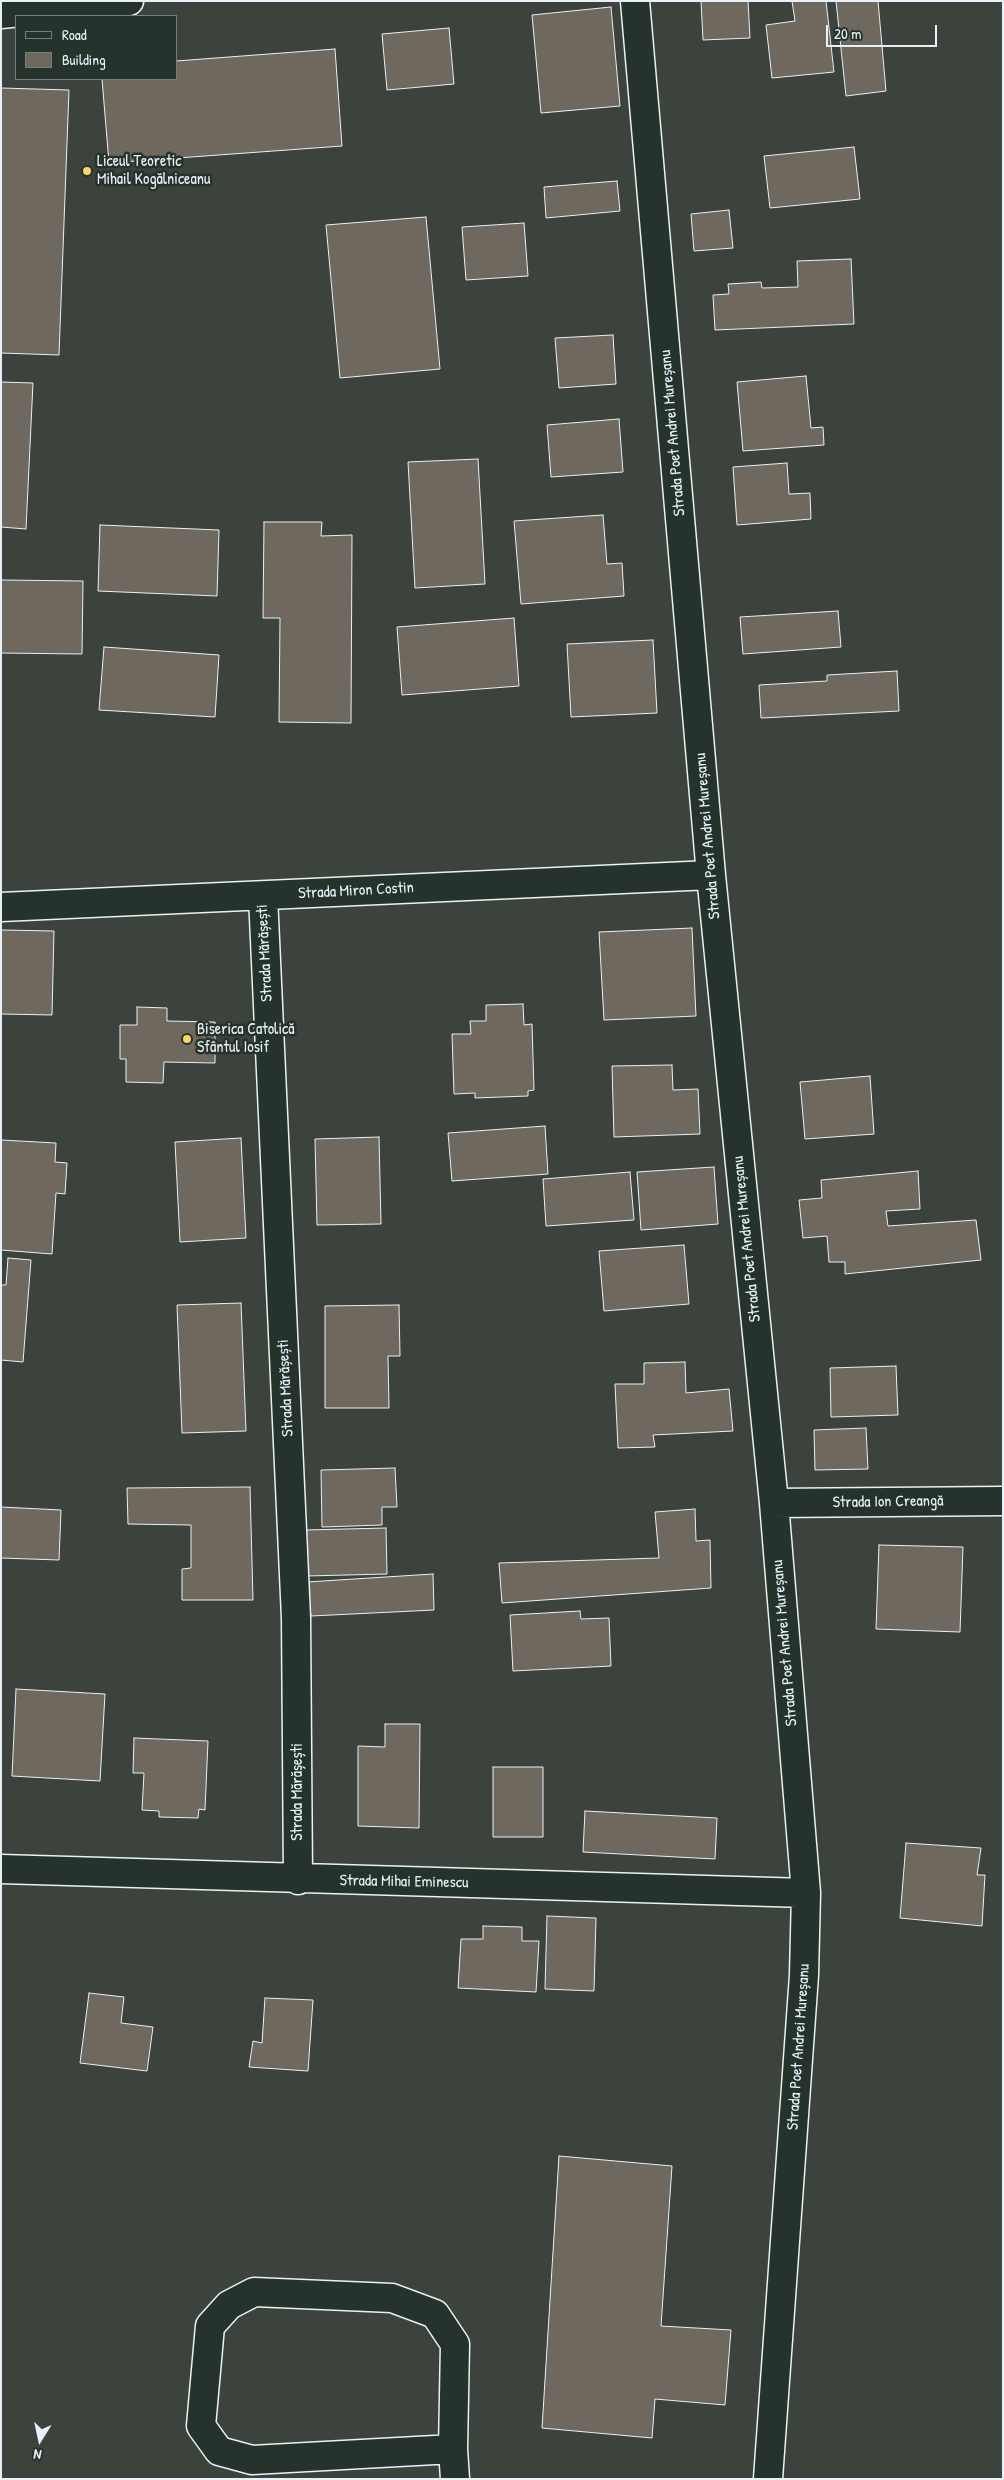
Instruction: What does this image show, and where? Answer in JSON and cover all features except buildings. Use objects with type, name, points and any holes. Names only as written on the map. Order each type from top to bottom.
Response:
[{"type":"street","points":[[1,14],[129,1]]},
{"type":"street","name":"Strada Poet Andrei Mureșanu","points":[[635,1],[711,874],[774,1503],[806,1893],[804,1975],[768,2479]]},
{"type":"street","name":"Strada Miron Costin","points":[[1,907],[711,874]]},
{"type":"street","name":"Strada Mărășești","points":[[263,896],[296,1618],[298,1880]]},
{"type":"street","name":"Strada Ion Creangă","points":[[774,1503],[1003,1501]]},
{"type":"street","name":"Strada Mihai Eminescu","points":[[1,1870],[298,1880],[806,1893]]},
{"type":"street","points":[[453,2449],[252,2460],[218,2451],[201,2426],[210,2326],[229,2305],[254,2292],[392,2298],[435,2314],[455,2344],[453,2449],[456,2479]]},
{"type":"place","name":"Liceul Teoretic Mihail Kogălniceanu","points":[[87,171]]},
{"type":"place","name":"Biserica Catolică Sfântul Iosif","points":[[187,1039]]}]
